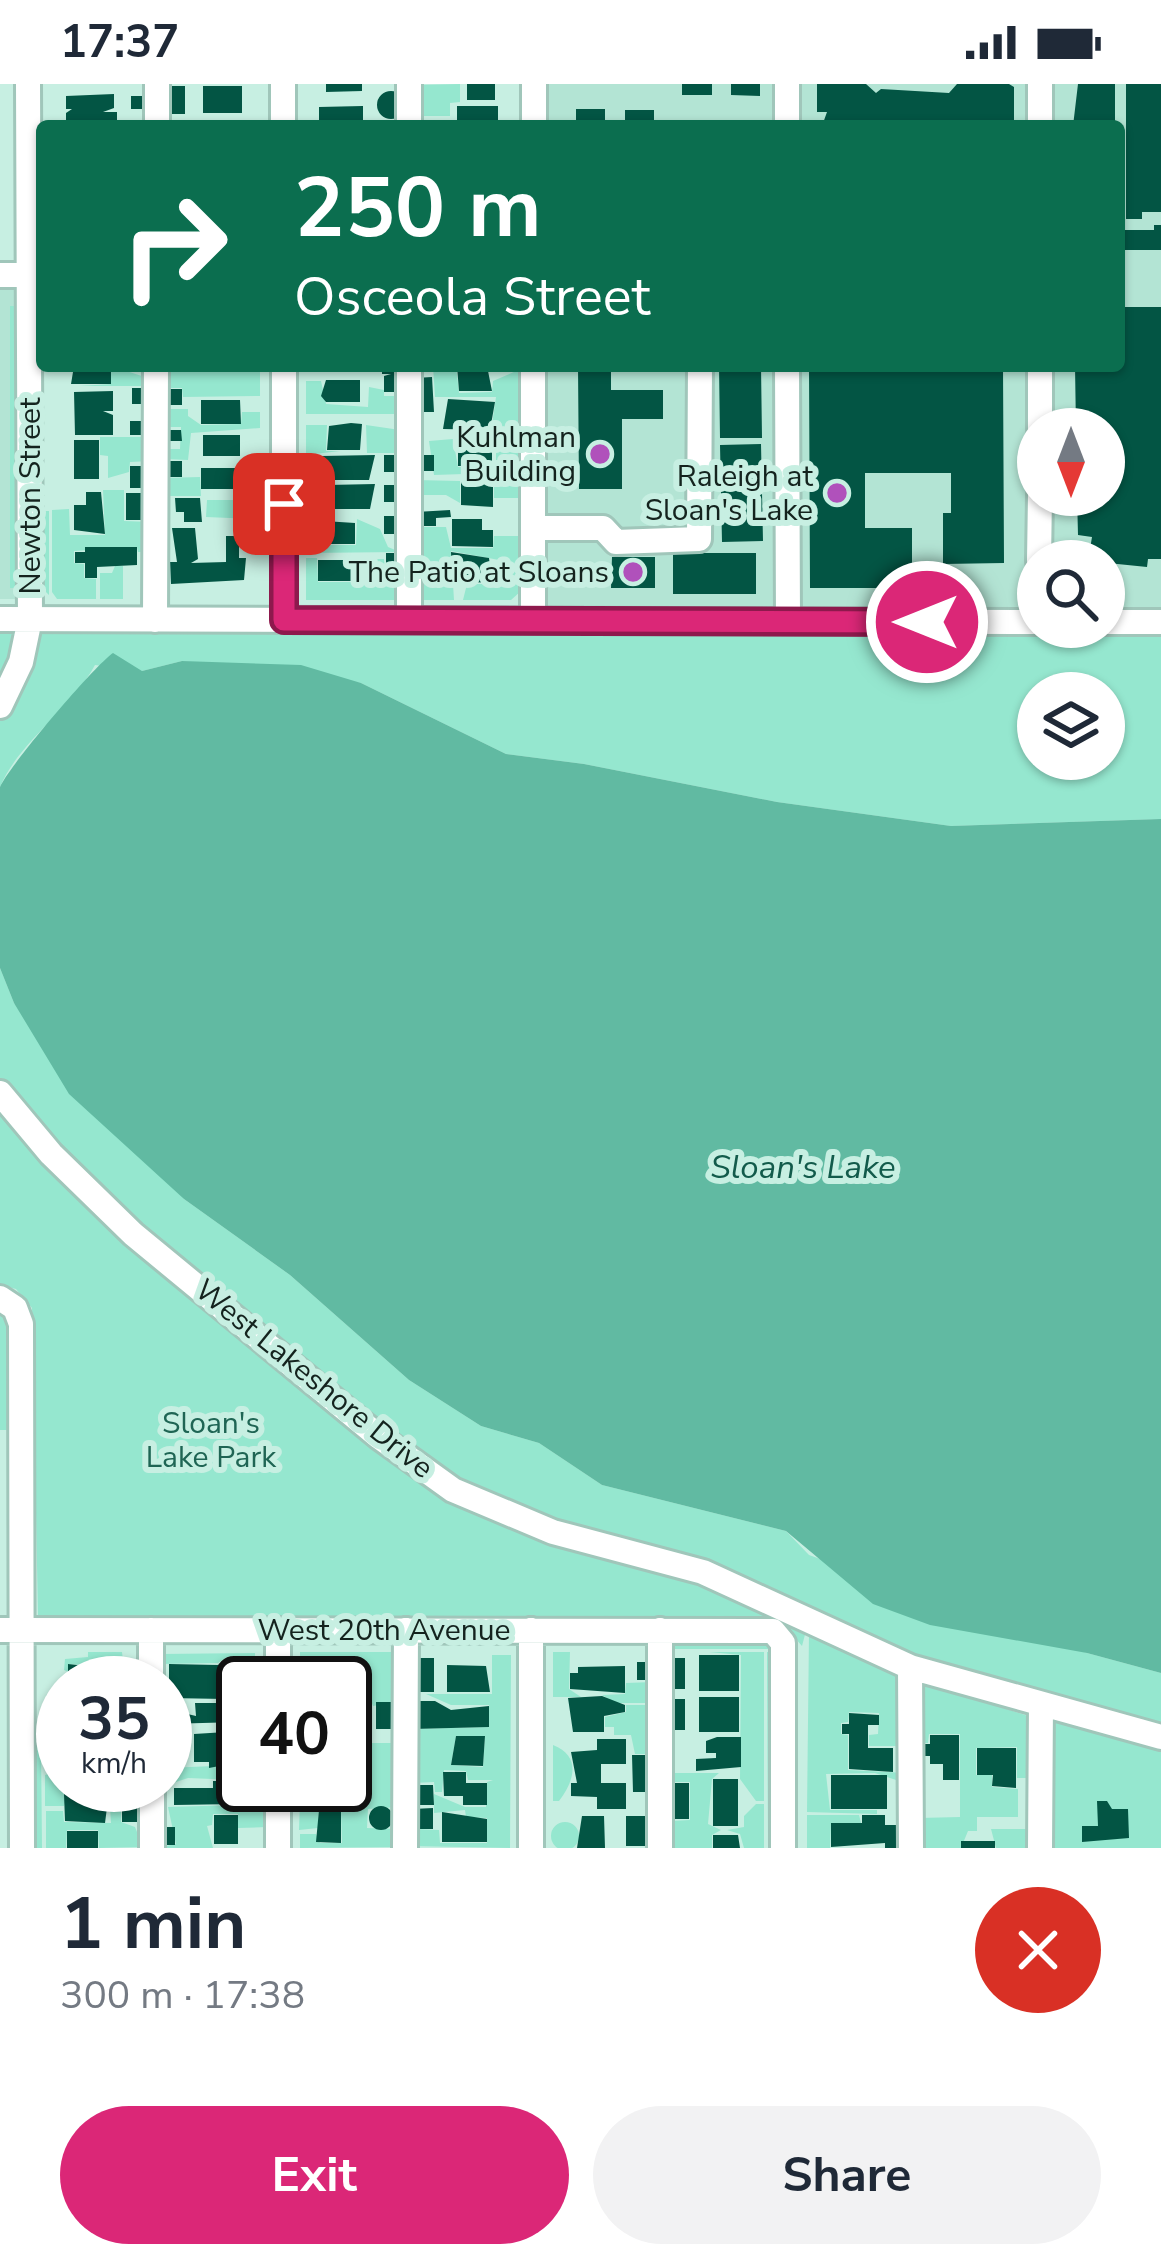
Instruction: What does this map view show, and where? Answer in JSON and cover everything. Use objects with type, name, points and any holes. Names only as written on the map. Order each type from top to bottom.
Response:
[{"type":"street","name":"Newton Street","points":[[28,84],[36,275],[30,620]]},
{"type":"street","points":[[157,84],[157,120]]},
{"type":"street","points":[[283,84],[284,120]]},
{"type":"street","points":[[409,84],[409,120]]},
{"type":"street","points":[[534,84],[534,120]]},
{"type":"street","points":[[787,84],[787,120]]},
{"type":"street","points":[[1040,84],[1040,120]]},
{"type":"street","points":[[0,275],[36,275]]},
{"type":"street","points":[[155,620],[156,372]]},
{"type":"street","points":[[284,372],[284,620]]},
{"type":"street","points":[[409,372],[409,620]]},
{"type":"street","points":[[532,621],[533,372]]},
{"type":"street","points":[[533,528],[603,528],[616,542],[699,539],[700,372]]},
{"type":"street","points":[[787,372],[788,621]]},
{"type":"street","points":[[1040,372],[1040,408]]},
{"type":"street","points":[[0,620],[1017,622]]},
{"type":"street","points":[[0,706],[21,662],[30,620]]},
{"type":"street","points":[[1125,622],[1161,622]]},
{"type":"street","name":"West Lakeshore Drive","points":[[0,1093],[51,1154],[133,1234],[378,1436],[453,1490],[536,1527],[704,1572],[910,1667]]},
{"type":"street","points":[[7,1302],[21,1320],[11,1630],[22,1848]]},
{"type":"street","name":"West 20th Avenue","points":[[11,1630],[768,1630],[783,1642],[783,1848]]},
{"type":"street","points":[[151,1630],[151,1656]]},
{"type":"street","points":[[278,1630],[278,1656]]},
{"type":"street","points":[[405,1848],[406,1630]]},
{"type":"street","points":[[531,1630],[531,1848]]},
{"type":"street","points":[[660,1630],[660,1848]]},
{"type":"street","points":[[911,1848],[910,1667],[1161,1737]]},
{"type":"street","points":[[1040,1704],[1040,1848]]},
{"type":"street","points":[[152,1812],[152,1848]]},
{"type":"street","points":[[278,1812],[278,1848]]},
{"type":"shaded area","points":[[544,84],[1161,84],[1161,611],[1125,611],[1125,540],[1017,540],[1017,610],[544,610],[544,372],[1125,372],[1125,120],[544,120]]},
{"type":"shaded area","points":[[0,287],[20,287],[20,599],[0,599]]},
{"type":"green space","points":[[460,84],[460,102],[450,103],[450,116],[417,116],[416,85]]},
{"type":"green space","points":[[10,306],[19,306],[18,588],[10,588]]},
{"type":"green space","points":[[111,372],[151,379],[151,386],[79,386],[111,384]]},
{"type":"green space","points":[[164,372],[260,372],[260,396],[183,397],[182,388],[164,388]]},
{"type":"green space","points":[[433,372],[457,372],[459,393],[492,392],[493,381],[521,372],[521,498],[494,498],[494,473],[434,475],[429,441],[453,439],[458,467],[496,467],[496,434],[463,433],[491,431],[496,397],[435,397]]},
{"type":"green space","points":[[306,381],[321,381],[326,404],[368,407],[369,387],[384,390],[384,396],[400,396],[400,414],[306,414]]},
{"type":"green space","points":[[165,409],[188,409],[188,416],[201,425],[241,424],[242,412],[260,412],[260,428],[191,433],[188,460],[165,459],[165,449],[180,449],[181,427],[165,427]]},
{"type":"green space","points":[[306,425],[327,425],[326,451],[340,451],[306,455]]},
{"type":"green space","points":[[366,425],[400,430],[400,453],[367,453]]},
{"type":"green space","points":[[100,437],[151,437],[151,461],[130,462],[129,472],[108,478],[108,456],[100,455]]},
{"type":"green space","points":[[200,477],[201,496],[162,496],[162,478]]},
{"type":"green space","points":[[415,480],[460,481],[460,503],[446,495],[415,495]]},
{"type":"green space","points":[[103,490],[124,490],[124,521],[151,522],[151,552],[138,552],[137,547],[74,551],[74,563],[84,564],[84,578],[96,579],[96,599],[57,599],[52,592],[52,510],[69,509],[70,535],[105,535]]},
{"type":"green space","points":[[207,500],[255,500],[254,519],[206,517]]},
{"type":"green space","points":[[42,511],[49,511],[49,595],[42,588]]},
{"type":"green space","points":[[357,519],[380,529],[388,547],[400,552],[306,553],[306,534],[318,534],[325,545],[356,545]]},
{"type":"green space","points":[[419,527],[446,527],[451,548],[493,548],[494,536],[521,536],[521,591],[511,600],[463,600],[467,584],[493,584],[499,560],[451,551],[454,600],[414,600]]},
{"type":"green space","points":[[306,558],[317,558],[318,582],[356,582],[357,559],[384,559],[385,571],[401,571],[401,600],[306,600]]},
{"type":"green space","points":[[115,566],[123,566],[123,599],[100,599],[100,573],[112,573]]},
{"type":"green space","points":[[0,633],[1017,636],[1017,648],[1125,648],[1125,636],[1161,636],[1161,819],[951,826],[777,802],[584,764],[506,754],[361,683],[182,661],[142,671],[95,665],[0,787]]},
{"type":"green space","name":"Sloan's Lake Park","points":[[0,968],[14,1003],[184,1199],[290,1275],[409,1380],[481,1426],[539,1443],[602,1485],[786,1531],[809,1555],[1087,1653],[1161,1673],[1161,1726],[910,1657],[812,1608],[802,1646],[788,1630],[767,1620],[38,1616],[32,1308],[16,1289],[0,1285]]},
{"type":"green space","points":[[0,1311],[7,1320],[8,1430],[0,1430]]},
{"type":"green space","points":[[809,1632],[897,1670],[906,1682],[905,1746],[869,1746],[869,1735],[878,1734],[879,1713],[849,1712],[848,1722],[841,1723],[841,1734],[848,1735],[848,1770],[906,1773],[903,1792],[896,1792],[896,1780],[875,1773],[826,1774],[830,1810],[877,1810],[877,1814],[807,1812]]},
{"type":"green space","points":[[669,1643],[769,1643],[772,1649],[667,1649]]},
{"type":"green space","points":[[88,1652],[122,1652],[122,1656],[88,1656]]},
{"type":"green space","points":[[300,1652],[399,1652],[399,1702],[373,1706],[372,1656],[300,1656]]},
{"type":"green space","points":[[553,1652],[570,1652],[569,1689],[581,1697],[553,1697]]},
{"type":"green space","points":[[709,1652],[764,1652],[764,1801],[756,1801],[740,1779],[741,1655]]},
{"type":"green space","points":[[767,1652],[773,1652],[773,1848],[768,1848]]},
{"type":"green space","points":[[160,1654],[255,1656],[216,1656],[216,1663],[192,1663],[192,1656]]},
{"type":"green space","points":[[492,1655],[511,1655],[510,1848],[411,1846],[415,1829],[439,1830],[440,1843],[487,1843],[487,1818],[466,1817],[465,1810],[434,1813],[434,1794],[465,1807],[486,1807],[487,1782],[493,1780],[468,1780],[466,1771],[444,1770],[442,1792],[435,1792],[434,1782],[413,1783],[412,1729],[489,1727],[489,1705],[451,1705],[426,1694],[492,1694]],"holes":[[[456,1736],[485,1736],[483,1767],[451,1765]]]},
{"type":"green space","points":[[653,1682],[653,1703],[616,1703],[602,1695],[625,1694],[626,1683]]},
{"type":"green space","points":[[933,1684],[1028,1716],[1029,1778],[1017,1778],[1017,1747],[976,1748],[976,1775],[992,1775],[992,1787],[1018,1789],[1018,1817],[977,1817],[977,1831],[968,1831],[961,1848],[920,1848],[919,1818],[960,1817],[960,1734],[929,1734],[928,1743],[920,1743],[918,1688]]},
{"type":"green space","points":[[626,1705],[652,1705],[652,1754],[635,1754],[631,1735],[614,1735],[614,1727],[605,1727],[605,1717],[626,1712]]},
{"type":"green space","points":[[1057,1720],[1161,1744],[1161,1848],[1052,1848],[1052,1732]]},
{"type":"green space","points":[[372,1743],[399,1743],[399,1807],[372,1809]]},
{"type":"green space","points":[[553,1745],[572,1763],[568,1786],[559,1801],[553,1801]]},
{"type":"green space","points":[[216,1766],[216,1779],[192,1778],[192,1767]]},
{"type":"green space","points":[[672,1773],[719,1773],[712,1779],[708,1824],[721,1830],[712,1835],[712,1848],[665,1848],[671,1821],[690,1820],[690,1782],[672,1782]]},
{"type":"green space","points":[[756,1804],[764,1804],[764,1848],[744,1848],[740,1834],[727,1830],[744,1827],[744,1816]]},
{"type":"green space","points":[[192,1806],[216,1806],[216,1812],[267,1812],[267,1827],[238,1828],[238,1814],[213,1814],[212,1825],[207,1826],[213,1848],[156,1848],[176,1844],[169,1812],[192,1812]]},
{"type":"green space","points":[[36,1812],[42,1812],[42,1848],[36,1848]]},
{"type":"green space","points":[[46,1812],[63,1812],[64,1822],[111,1823],[110,1812],[121,1812],[121,1822],[135,1827],[143,1847],[99,1848],[98,1830],[67,1830],[66,1848],[46,1848]]},
{"type":"green space","points":[[300,1812],[319,1812],[318,1828],[299,1830]]},
{"type":"green space","points":[[341,1812],[368,1812],[367,1828],[399,1829],[399,1847],[300,1848],[300,1834],[316,1834],[320,1843],[342,1843]]},
{"type":"green space","points":[[807,1815],[859,1815],[861,1823],[831,1823],[830,1848],[807,1848]]},
{"type":"green space","points":[[560,1823],[570,1823],[578,1831],[572,1848],[558,1848],[552,1841],[552,1831]]},
{"type":"green space","points":[[991,1829],[1026,1829],[1026,1848],[996,1848]]},
{"type":"water","name":"Sloan's Lake","points":[[113,653],[142,671],[182,661],[301,665],[361,683],[506,754],[584,764],[777,802],[951,826],[1161,819],[1161,1673],[1087,1653],[930,1625],[873,1604],[786,1531],[602,1485],[539,1443],[481,1426],[409,1380],[290,1275],[184,1199],[69,1094],[14,1003],[0,968],[0,787],[53,717]]},
{"type":"building","points":[[326,84],[362,84],[362,91],[326,92]]},
{"type":"building","points":[[467,84],[495,84],[495,100],[467,100]]},
{"type":"building","points":[[682,84],[712,84],[712,95],[682,95]]},
{"type":"building","points":[[731,84],[760,84],[760,96],[731,95]]},
{"type":"building","points":[[817,84],[866,84],[876,93],[881,89],[949,93],[957,84],[1014,87],[1014,120],[824,120],[827,112],[817,112]]},
{"type":"building","points":[[1078,84],[1115,84],[1115,120],[1074,120]]},
{"type":"building","points":[[1126,84],[1161,84],[1161,212],[1142,212],[1142,219],[1126,219]]},
{"type":"building","points":[[167,86],[185,86],[185,114],[167,114]]},
{"type":"building","points":[[203,86],[242,86],[242,113],[203,113]]},
{"type":"building","points":[[391,91],[401,95],[405,105],[401,115],[391,119],[381,115],[377,105],[381,95]]},
{"type":"building","points":[[114,94],[114,108],[103,112],[117,112],[117,120],[66,120],[72,109],[66,109],[66,96]]},
{"type":"building","points":[[131,96],[146,96],[146,109],[131,109]]},
{"type":"building","points":[[363,106],[363,120],[319,120],[319,107]]},
{"type":"building","points":[[457,106],[498,106],[498,120],[457,120]]},
{"type":"building","points":[[576,109],[605,109],[605,120],[576,120]]},
{"type":"building","points":[[625,110],[654,110],[654,120],[625,120]]},
{"type":"building","points":[[1154,225],[1161,225],[1161,250],[1125,250],[1125,230],[1154,230]]},
{"type":"building","points":[[1125,307],[1161,307],[1161,559],[1148,559],[1147,567],[1125,565],[1125,540],[1078,535],[1078,516],[1125,516],[1125,408],[1076,408],[1075,372],[1125,372]]},
{"type":"building","points":[[73,372],[111,372],[111,384],[71,384]]},
{"type":"building","points":[[398,372],[401,392],[384,392],[384,376],[391,374],[382,374]]},
{"type":"building","points":[[457,372],[488,372],[492,391],[459,391]]},
{"type":"building","name":"Kuhlman Building","points":[[578,372],[611,372],[611,390],[663,390],[663,419],[622,419],[622,489],[579,489]]},
{"type":"building","points":[[719,372],[761,372],[762,438],[720,438]]},
{"type":"building","name":"Raleigh at Sloan's Lake","points":[[809,372],[1003,372],[1004,563],[943,564],[943,513],[951,513],[951,473],[865,473],[865,528],[912,528],[912,565],[905,565],[905,588],[810,588]]},
{"type":"building","points":[[432,377],[434,412],[416,412],[415,378]]},
{"type":"building","points":[[326,380],[360,380],[360,402],[326,402],[321,396]]},
{"type":"building","points":[[132,388],[150,388],[150,404],[132,404]]},
{"type":"building","points":[[163,389],[182,389],[182,405],[163,405]]},
{"type":"building","points":[[113,391],[113,411],[103,411],[113,415],[113,435],[75,435],[74,392]]},
{"type":"building","points":[[448,399],[495,402],[490,430],[443,429]]},
{"type":"building","points":[[201,400],[240,400],[241,424],[201,424]]},
{"type":"building","points":[[130,421],[147,421],[147,435],[130,435]]},
{"type":"building","points":[[362,424],[360,450],[327,450],[329,426]]},
{"type":"building","points":[[164,430],[181,430],[182,441],[164,441]]},
{"type":"building","points":[[203,435],[240,435],[240,456],[203,456]]},
{"type":"building","points":[[458,439],[492,439],[492,466],[458,466]]},
{"type":"building","points":[[74,440],[99,440],[99,479],[74,479]]},
{"type":"building","points":[[761,444],[763,541],[722,542],[720,445]]},
{"type":"building","points":[[375,455],[369,480],[322,480],[322,456]]},
{"type":"building","points":[[384,455],[402,455],[402,472],[384,472]]},
{"type":"building","points":[[415,455],[434,455],[434,471],[415,471]]},
{"type":"building","points":[[164,461],[182,461],[182,477],[164,477]]},
{"type":"building","points":[[130,466],[151,466],[151,488],[130,488]]},
{"type":"building","points":[[201,468],[235,468],[239,489],[201,489]]},
{"type":"building","points":[[461,474],[493,475],[493,507],[461,505]]},
{"type":"building","points":[[375,484],[370,509],[328,509],[328,485]]},
{"type":"building","points":[[384,485],[402,485],[402,502],[384,502]]},
{"type":"building","points":[[86,492],[101,492],[105,534],[74,530],[74,505],[86,505]]},
{"type":"building","points":[[126,493],[149,493],[149,520],[126,520]]},
{"type":"building","points":[[175,498],[200,498],[202,522],[184,522],[184,512],[176,512]]},
{"type":"building","points":[[450,510],[451,517],[436,518],[436,526],[416,526],[416,512]]},
{"type":"building","points":[[384,516],[401,516],[401,534],[384,534]]},
{"type":"building","points":[[452,519],[482,519],[482,530],[493,530],[493,547],[452,546]]},
{"type":"building","points":[[319,523],[355,523],[355,544],[325,544],[325,537],[319,537]]},
{"type":"building","points":[[172,528],[195,528],[198,559],[191,563],[226,562],[226,536],[239,536],[239,558],[246,558],[244,580],[171,584],[170,562],[177,562]]},
{"type":"building","points":[[85,547],[137,547],[137,565],[97,567],[97,578],[85,578],[85,563],[75,563],[75,552],[85,552]]},
{"type":"building","points":[[451,552],[489,558],[492,583],[452,581]]},
{"type":"building","points":[[386,553],[402,553],[402,570],[386,570]]},
{"type":"building","points":[[673,553],[756,553],[756,594],[673,594]]},
{"type":"building","points":[[612,557],[655,557],[655,588],[611,588]]},
{"type":"building","points":[[318,560],[356,560],[356,581],[318,581]]},
{"type":"building","points":[[699,1655],[739,1655],[739,1691],[699,1691]]},
{"type":"building","points":[[416,1658],[434,1658],[434,1692],[416,1692]]},
{"type":"building","points":[[668,1658],[685,1658],[685,1689],[668,1689]]},
{"type":"building","points":[[637,1662],[653,1662],[653,1680],[637,1680]]},
{"type":"building","points":[[192,1664],[216,1665],[216,1699],[192,1698]]},
{"type":"building","points":[[447,1665],[486,1666],[490,1692],[447,1692]]},
{"type":"building","points":[[625,1666],[625,1693],[570,1689],[570,1673],[578,1673],[578,1667]]},
{"type":"building","points":[[602,1696],[625,1705],[625,1712],[604,1716],[604,1732],[573,1732],[568,1698]]},
{"type":"building","points":[[699,1697],[739,1697],[739,1732],[699,1732]]},
{"type":"building","points":[[668,1699],[685,1699],[685,1730],[668,1730]]},
{"type":"building","points":[[412,1701],[435,1701],[451,1710],[489,1706],[489,1727],[413,1729]]},
{"type":"building","points":[[376,1702],[396,1702],[396,1729],[376,1729]]},
{"type":"building","points":[[195,1703],[216,1703],[216,1723],[192,1723],[192,1715],[196,1716]]},
{"type":"building","points":[[849,1713],[879,1715],[879,1725],[868,1725],[868,1748],[893,1748],[893,1772],[849,1769],[849,1734],[842,1734],[842,1724],[849,1724]]},
{"type":"building","points":[[216,1733],[216,1767],[194,1762],[194,1734]]},
{"type":"building","points":[[930,1735],[959,1735],[959,1780],[943,1780],[943,1764],[930,1764],[930,1756],[921,1756],[921,1744],[930,1744]]},
{"type":"building","points":[[456,1736],[485,1736],[483,1766],[451,1765]]},
{"type":"building","points":[[741,1737],[741,1767],[696,1771],[696,1759],[716,1758],[716,1753],[706,1753],[706,1741]]},
{"type":"building","points":[[597,1739],[626,1739],[626,1764],[601,1764],[601,1783],[626,1783],[626,1809],[597,1809],[597,1797],[571,1796],[571,1783],[577,1783],[571,1752],[597,1750]]},
{"type":"building","points":[[977,1748],[1016,1748],[1016,1788],[992,1786],[993,1775],[977,1775]]},
{"type":"building","points":[[632,1755],[649,1755],[649,1792],[633,1792]]},
{"type":"building","points":[[443,1772],[466,1772],[466,1783],[487,1783],[487,1805],[463,1805],[463,1796],[444,1796]]},
{"type":"building","points":[[831,1775],[887,1775],[887,1809],[831,1809]]},
{"type":"building","points":[[713,1779],[738,1779],[738,1826],[713,1826]]},
{"type":"building","points":[[216,1781],[216,1804],[192,1805],[192,1788],[213,1788]]},
{"type":"building","points":[[671,1783],[689,1783],[689,1819],[671,1819]]},
{"type":"building","points":[[413,1785],[433,1785],[434,1805],[413,1805]]},
{"type":"building","points":[[1097,1801],[1107,1801],[1112,1809],[1128,1809],[1129,1838],[1082,1842],[1082,1826],[1098,1826]]},
{"type":"building","points":[[376,1806],[386,1806],[393,1813],[393,1823],[386,1830],[376,1830],[369,1823],[369,1813]]},
{"type":"building","points":[[433,1808],[433,1829],[413,1829],[413,1809]]},
{"type":"building","points":[[65,1812],[106,1812],[105,1823],[65,1821]]},
{"type":"building","points":[[122,1812],[142,1812],[142,1822],[122,1822]]},
{"type":"building","points":[[319,1812],[341,1812],[341,1843],[316,1842]]},
{"type":"building","points":[[442,1812],[487,1819],[487,1842],[442,1842]]},
{"type":"building","points":[[214,1815],[238,1815],[238,1844],[214,1844]]},
{"type":"building","points":[[862,1815],[885,1815],[885,1825],[897,1825],[897,1816],[906,1816],[904,1848],[885,1848],[885,1843],[831,1847],[831,1823],[862,1823]]},
{"type":"building","points":[[582,1816],[604,1816],[605,1848],[577,1848]]},
{"type":"building","points":[[626,1816],[648,1816],[648,1846],[626,1846]]},
{"type":"building","points":[[157,1827],[175,1827],[175,1845],[157,1845]]},
{"type":"building","points":[[67,1831],[98,1831],[98,1848],[67,1848]]},
{"type":"building","points":[[713,1835],[738,1835],[740,1848],[713,1848]]},
{"type":"building","points":[[961,1841],[995,1841],[995,1848],[961,1848]]},
{"type":"place","name":"Kuhlman Building","points":[[600,454]]},
{"type":"place","name":"Raleigh at Sloan's Lake","points":[[837,493]]},
{"type":"place","name":"The Patio at Sloans","points":[[633,572]]},
{"type":"route","points":[[284,504],[284,620],[927,622]]}]
